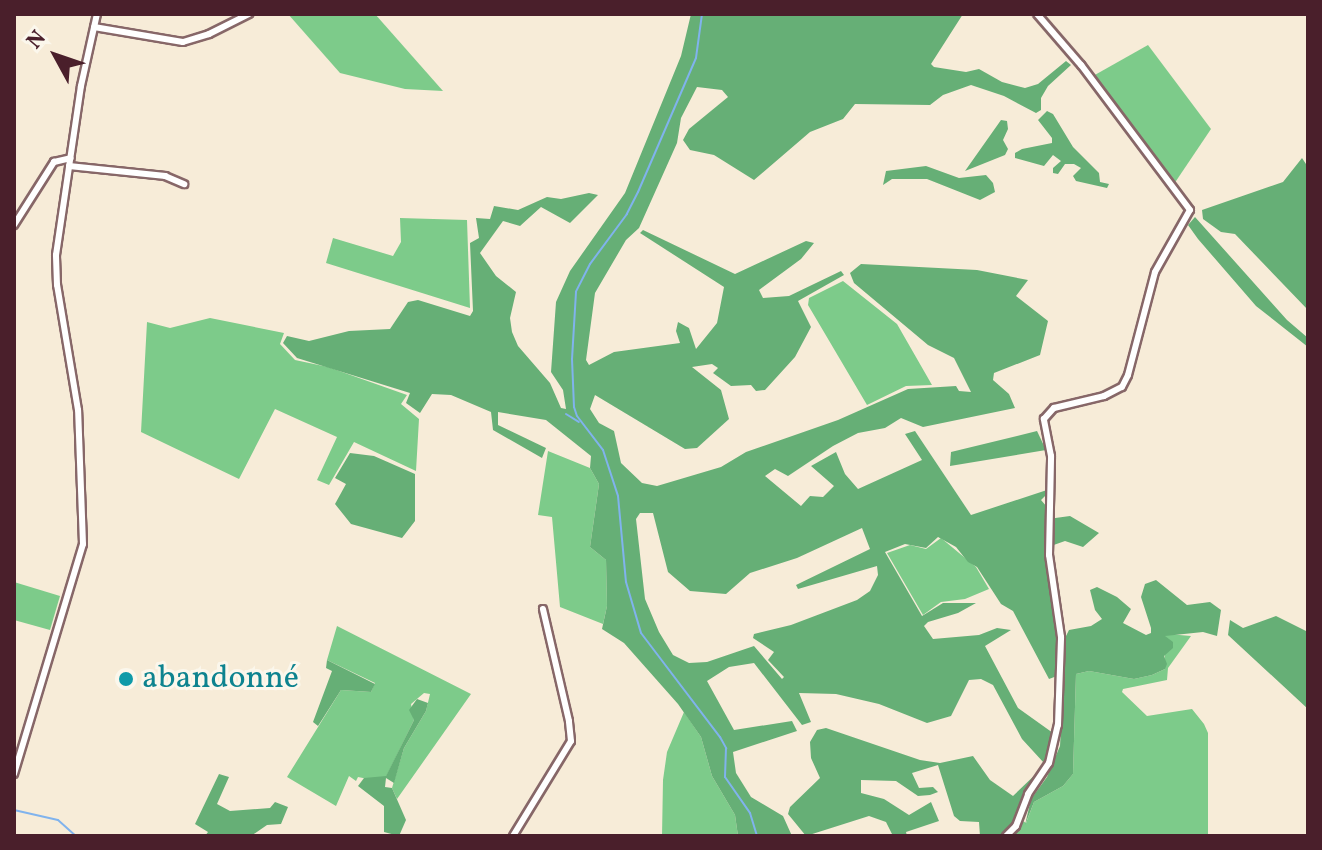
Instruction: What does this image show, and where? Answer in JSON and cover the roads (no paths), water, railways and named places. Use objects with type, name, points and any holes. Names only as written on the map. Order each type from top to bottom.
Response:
[{"type":"street","points":[[14,774],[83,544],[85,521],[78,410],[56,267],[70,162],[97,14]]},
{"type":"street","points":[[94,27],[183,42],[209,34],[249,14]]},
{"type":"street","points":[[1006,836],[1016,826],[1028,794],[1049,763],[1058,725],[1061,637],[1049,555],[1051,456],[1044,419],[1054,408],[1104,396],[1122,387],[1155,272],[1190,210],[1081,65],[1037,14]]},
{"type":"street","points":[[14,225],[54,162],[165,176],[184,184]]},
{"type":"street","points":[[513,836],[571,741],[543,609]]},
{"type":"waterway","points":[[702,14],[696,58],[638,192],[627,214],[590,264],[576,292],[572,359],[574,407],[577,416],[603,450],[618,496],[626,582],[641,633],[720,737],[726,748],[725,777],[750,813],[757,836]]},
{"type":"waterway","points":[[566,414],[579,422]]},
{"type":"waterway","points":[[14,810],[58,820],[76,836]]},
{"type":"place","name":"abandonné","points":[[126,679]]}]
